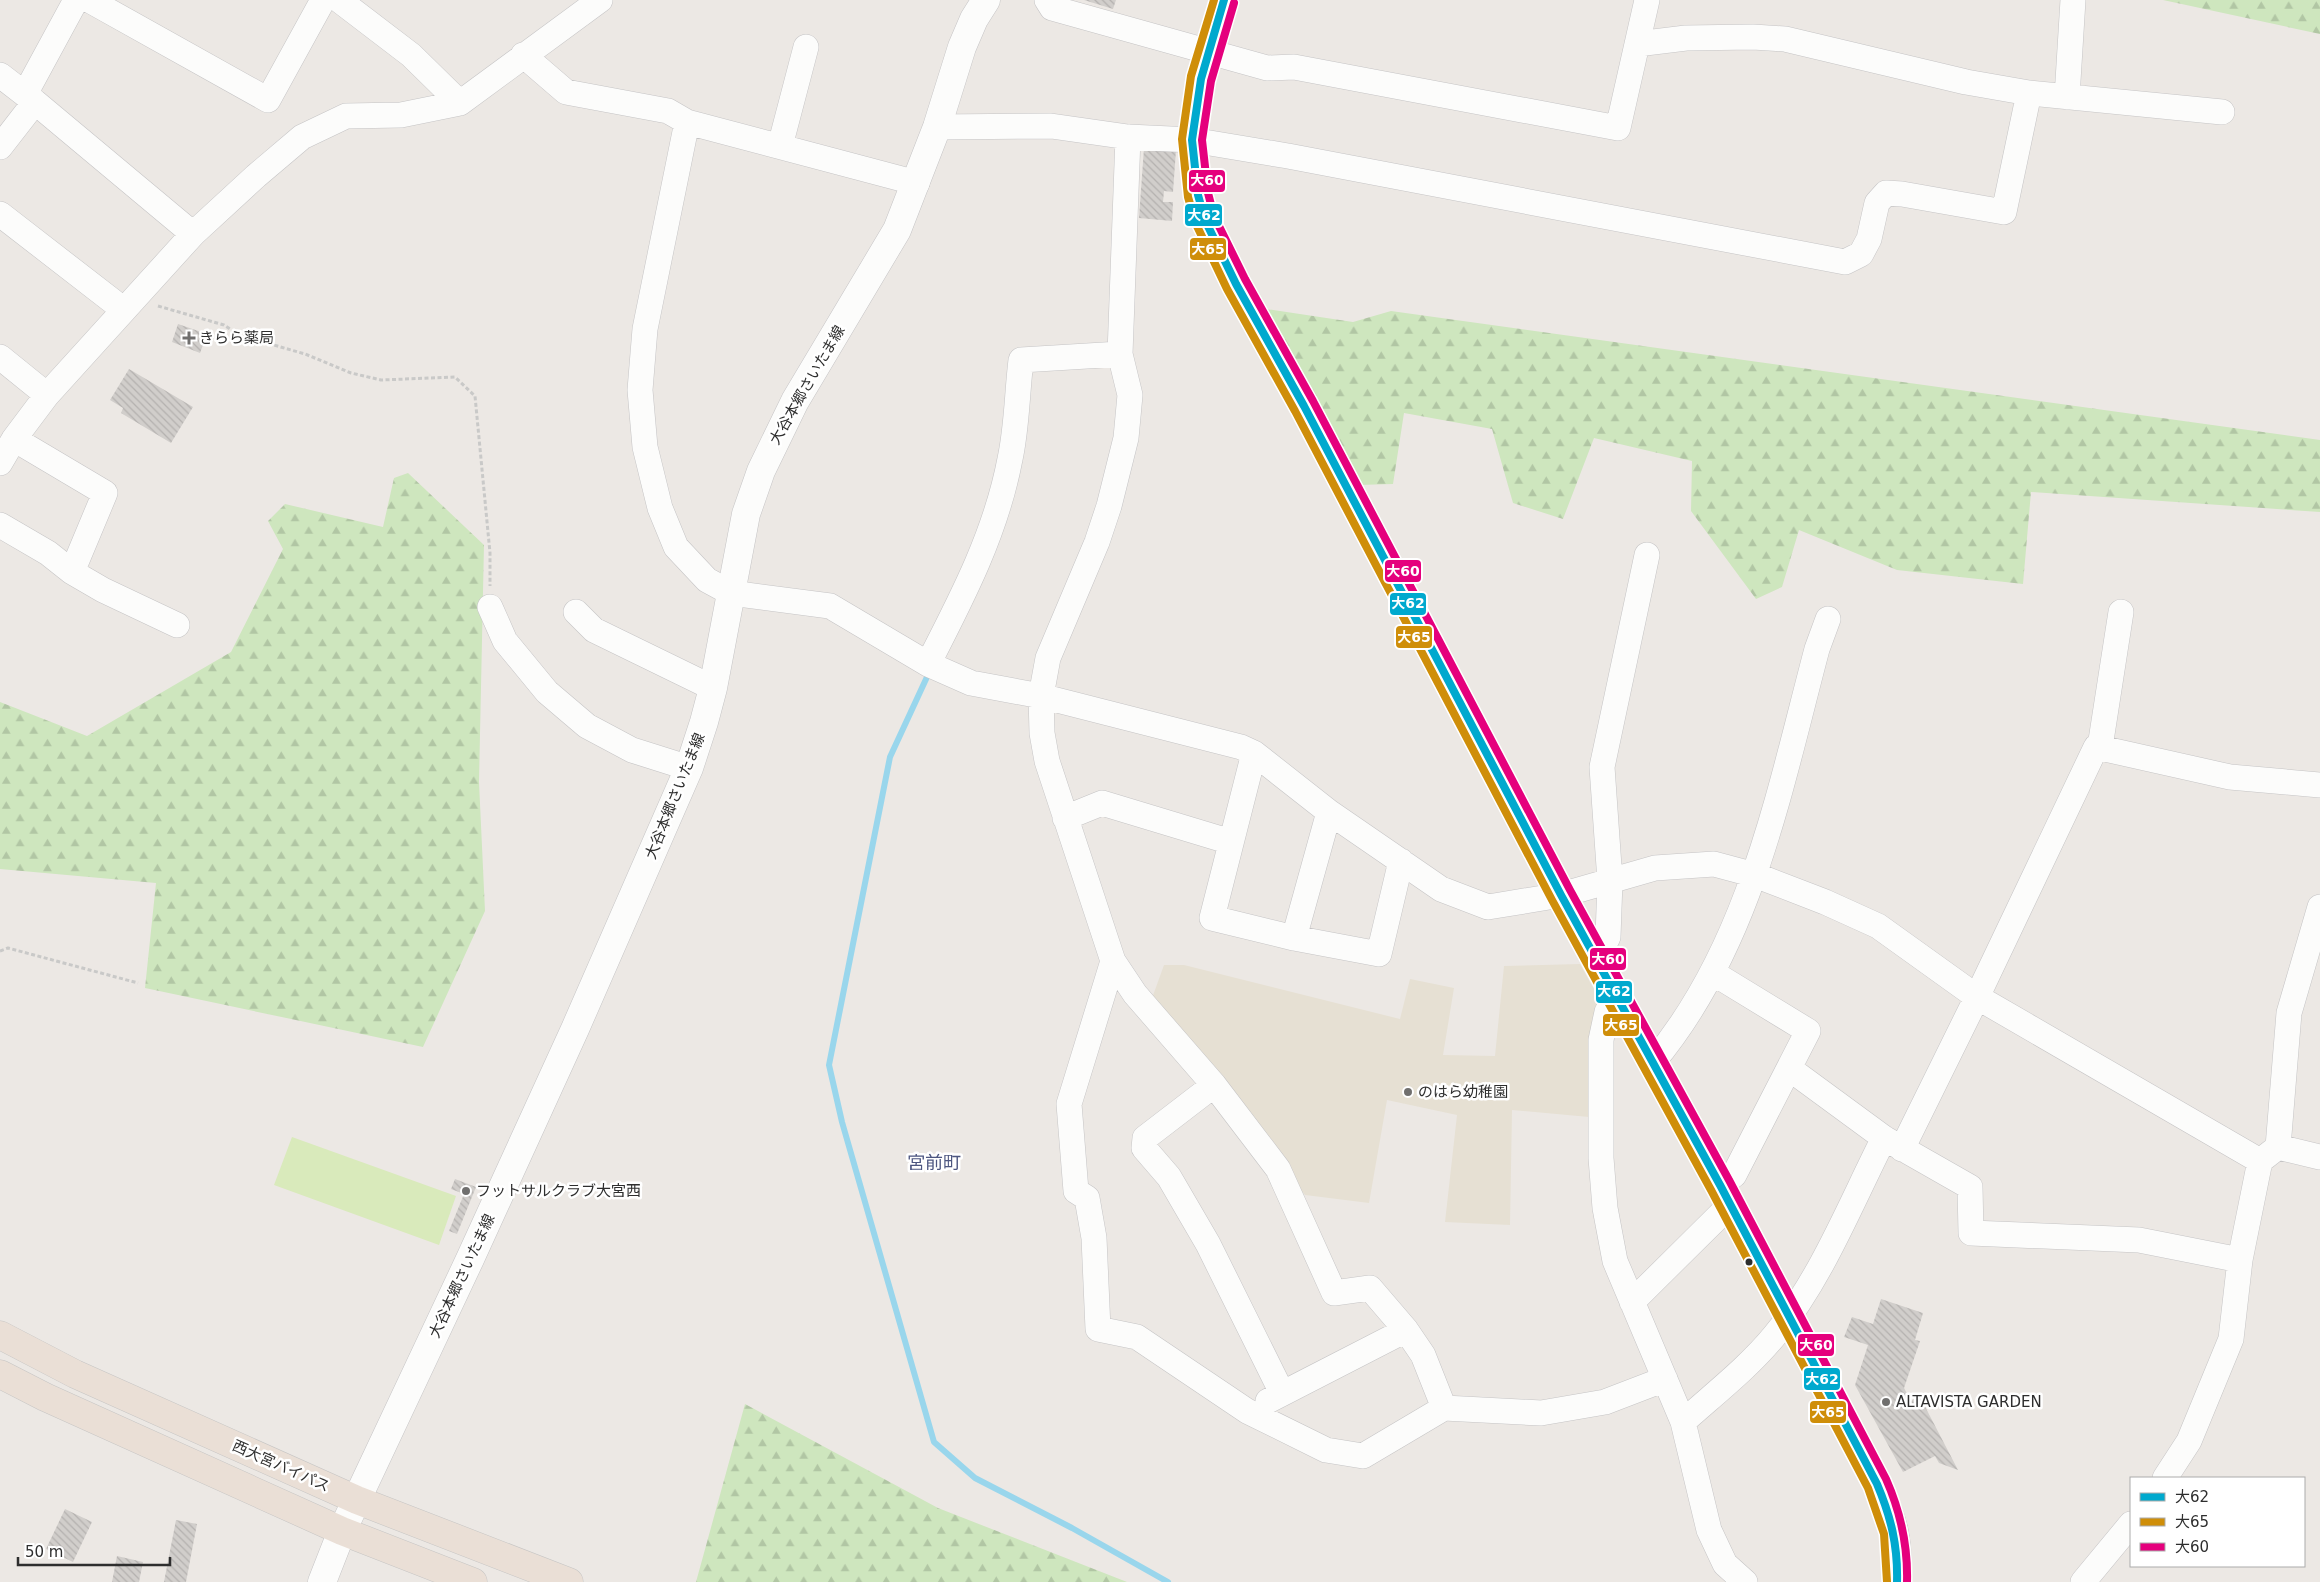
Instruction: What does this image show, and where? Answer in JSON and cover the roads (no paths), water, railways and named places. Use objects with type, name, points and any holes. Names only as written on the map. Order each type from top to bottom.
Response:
[{"type":"highway","name":"西大宮バイパス","points":[[0,1335],[76,1374],[357,1500],[568,1582]]},
{"type":"highway","points":[[0,1374],[45,1397],[342,1531],[473,1582]]},
{"type":"main road","name":"大谷本郷さいたま線","points":[[322,1582],[342,1531],[575,1029],[689,768],[713,688],[746,514],[761,471],[777,435],[897,230],[938,127],[962,47],[974,19],[986,0]]},
{"type":"main road","points":[[1224,0],[1207,53],[1198,94],[1192,140],[1198,195],[1205,220],[1219,251],[1308,415],[1561,895],[1725,1195],[1877,1484],[1892,1517],[1898,1554],[1897,1582]]},
{"type":"street","points":[[0,147],[30,98],[76,0]]},
{"type":"street","points":[[89,0],[268,100],[323,0]]},
{"type":"street","points":[[340,0],[411,55],[460,103]]},
{"type":"street","points":[[0,463],[14,439],[46,395],[193,234],[302,137],[346,116],[401,115],[460,103],[600,0]]},
{"type":"street","points":[[1047,0],[1052,8],[1207,53],[1267,68],[1294,67],[1618,128],[1648,0]]},
{"type":"street","points":[[2067,97],[2074,0]]},
{"type":"street","points":[[1637,44],[1686,38],[1753,37],[1785,39],[1966,82],[2029,93],[2222,112]]},
{"type":"street","points":[[780,146],[806,47]]},
{"type":"street","points":[[523,55],[566,92],[668,111],[687,122],[917,183]]},
{"type":"street","points":[[0,75],[193,234]]},
{"type":"street","points":[[938,127],[1051,126],[1128,137],[1192,140],[1288,156],[1845,262],[1861,254],[1869,239],[1876,203],[1886,193],[1902,194],[2004,212],[2029,93]]},
{"type":"street","points":[[687,122],[645,329],[640,390],[645,447],[660,508],[676,547],[707,580],[731,594],[830,606],[928,664],[971,683],[1041,696],[1241,747],[1254,753],[1329,812],[1442,888],[1488,907],[1561,895],[1655,868],[1714,864],[1755,875],[1878,926],[1977,997],[2269,1154],[2320,1157]]},
{"type":"street","points":[[1128,137],[1120,354],[1130,395],[1126,438],[1109,506],[1097,542],[1048,658],[1041,696],[1043,742],[1065,818],[1113,961],[1135,994],[1214,1085],[1278,1168],[1334,1293],[1370,1288],[1406,1330],[1423,1355],[1444,1408]]},
{"type":"street","points":[[0,214],[131,303]]},
{"type":"street","points":[[928,664],[974,574],[994,518],[1010,459],[1021,360],[1120,354]]},
{"type":"street","points":[[0,357],[46,395]]},
{"type":"street","points":[[14,439],[105,493],[72,572]]},
{"type":"street","points":[[0,525],[48,553],[72,572],[103,590],[177,625]]},
{"type":"street","points":[[1596,960],[1608,937],[1610,880],[1602,767],[1646,555]]},
{"type":"street","points":[[490,607],[505,641],[546,692],[587,726],[632,750],[689,768]]},
{"type":"street","points":[[576,612],[594,630],[713,688]]},
{"type":"street","points":[[2100,747],[2121,612]]},
{"type":"street","points":[[1653,1062],[1668,1044],[1713,973],[1755,875],[1817,649],[1828,619]]},
{"type":"street","points":[[1684,1422],[1767,1344],[1808,1290],[1977,997],[2096,747],[2230,777],[2320,785]]},
{"type":"street","points":[[1254,753],[1212,918],[1294,938],[1379,954],[1401,861]]},
{"type":"street","points":[[1065,818],[1102,803],[1231,842]]},
{"type":"street","points":[[1294,938],[1329,812]]},
{"type":"street","points":[[2166,1477],[2189,1441],[2231,1339],[2240,1260],[2269,1154],[2289,1013],[2320,907]]},
{"type":"street","points":[[1113,961],[1069,1104],[1076,1191],[1087,1198],[1094,1238],[1098,1329],[1137,1337],[1247,1412],[1326,1450],[1363,1456],[1444,1408],[1541,1413],[1605,1402],[1665,1379]]},
{"type":"street","points":[[1632,1302],[1725,1195],[1808,1031],[1713,973]]},
{"type":"street","points":[[1616,996],[1607,1012],[1601,1040],[1601,1158],[1605,1208],[1615,1261],[1684,1422],[1710,1530],[1725,1564],[1745,1582]]},
{"type":"street","points":[[1790,1069],[1893,1143],[1970,1187],[1971,1232],[2139,1240],[2240,1260]]},
{"type":"street","points":[[1214,1085],[1144,1138],[1144,1148],[1169,1177],[1208,1244],[1282,1393]]},
{"type":"street","points":[[1247,1412],[1406,1330]]},
{"type":"street","points":[[2083,1582],[2130,1525]]},
{"type":"waterway","points":[[927,677],[890,757],[829,1065],[842,1122],[934,1442],[975,1478],[1072,1528],[1168,1582]]},
{"type":"place","name":"きらら薬局","points":[[189,338]]},
{"type":"place","name":"のはら幼稚園","points":[[1408,1092]]},
{"type":"place","name":"フットサルクラブ大宮西","points":[[466,1191]]},
{"type":"place","name":"ALTAVISTA GARDEN","points":[[1886,1402]]},
{"type":"district","name":"宮前町","points":[[934,1162]]}]
